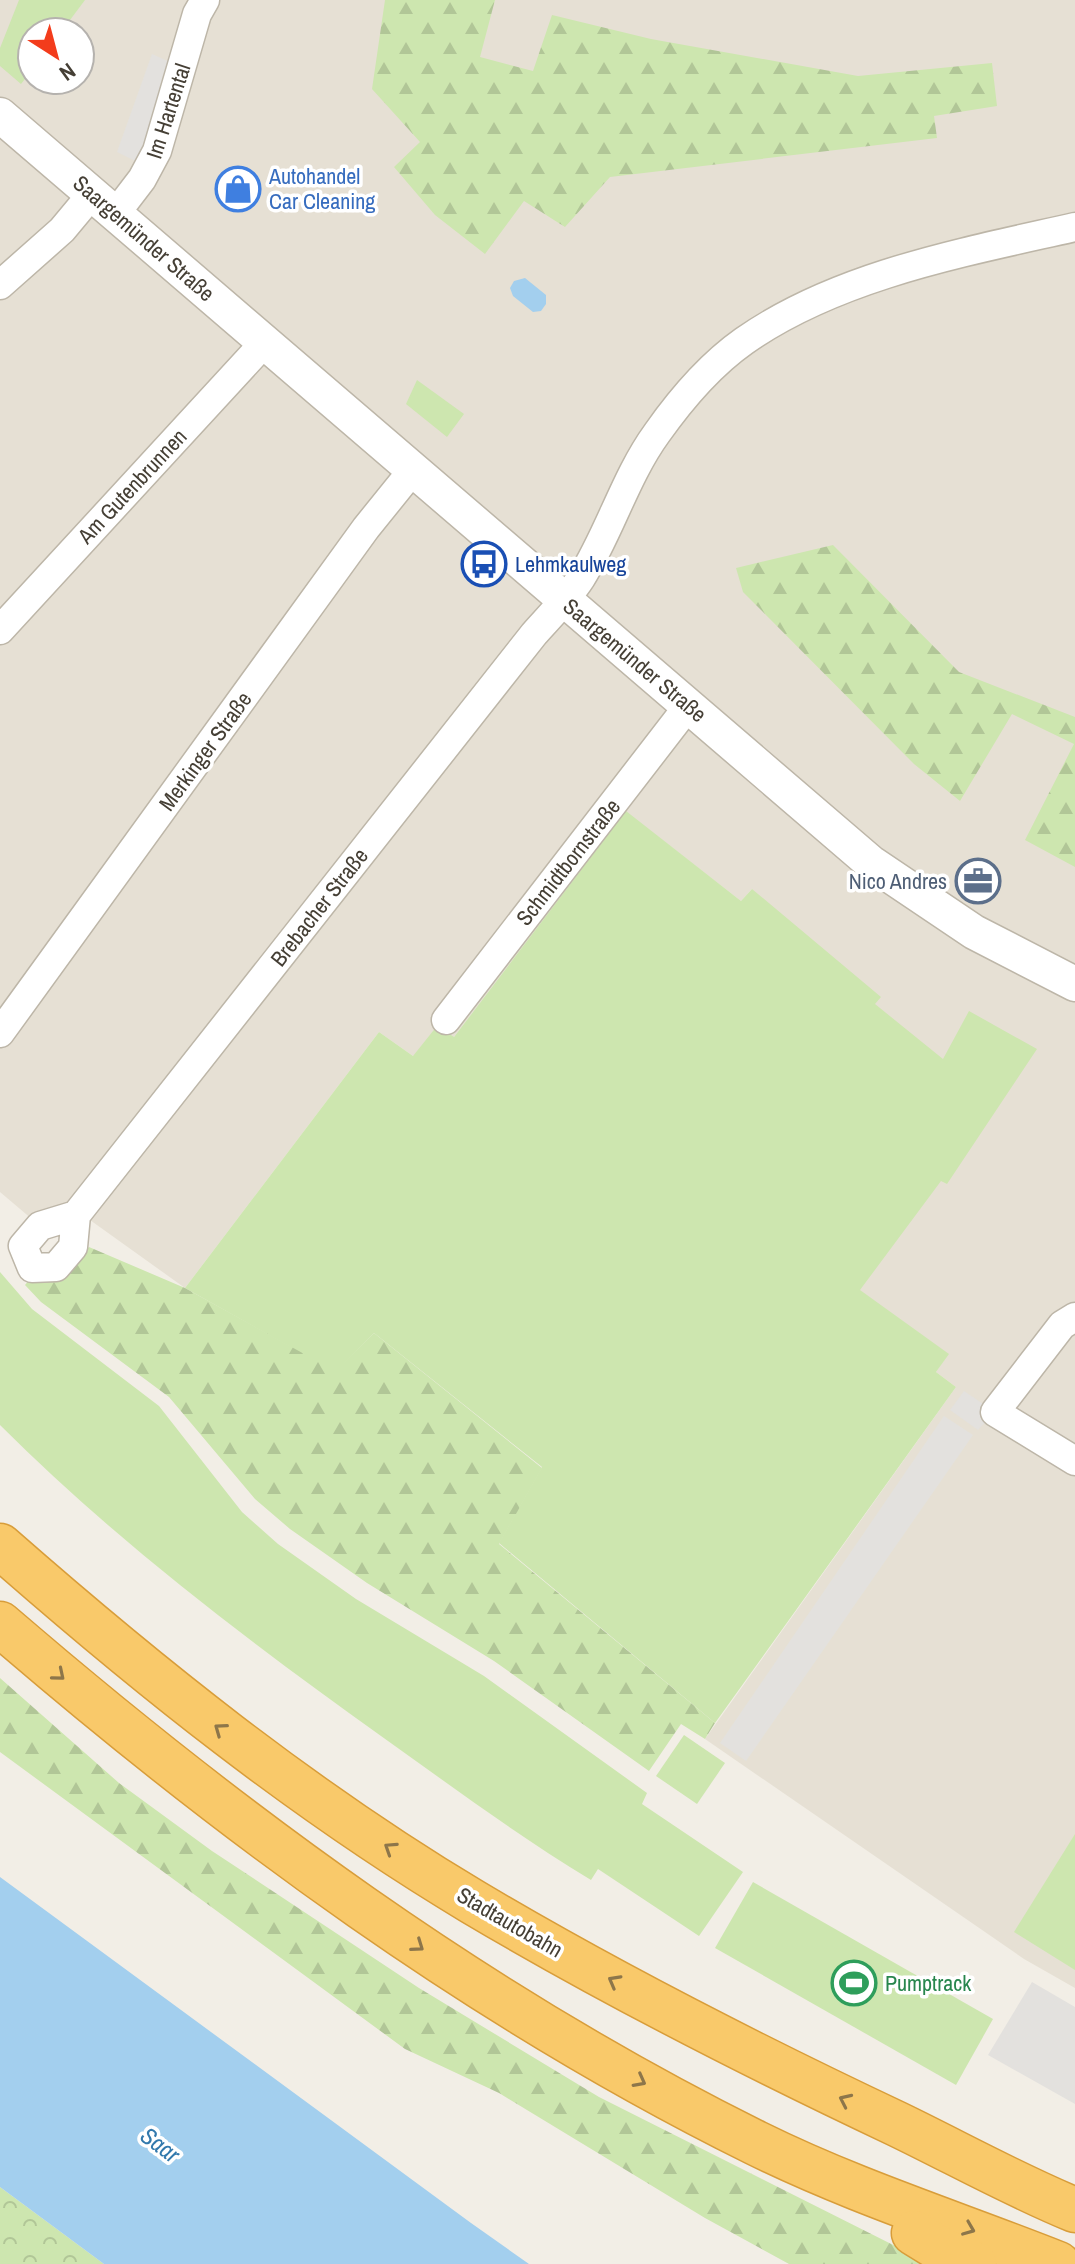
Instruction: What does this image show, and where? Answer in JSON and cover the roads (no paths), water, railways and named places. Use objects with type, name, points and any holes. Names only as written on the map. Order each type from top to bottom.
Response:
[{"type":"highway","name":"Stadtautobahn","points":[[0,1546],[198,1713],[346,1818],[471,1901],[752,2056],[1033,2193],[1075,2210]]},
{"type":"highway","points":[[0,1624],[149,1749],[325,1882],[439,1961],[616,2068],[755,2142],[843,2183],[1058,2264]]},
{"type":"highway","points":[[915,2133],[1075,2184]]},
{"type":"highway","points":[[843,2183],[884,2215],[940,2249],[974,2264]]},
{"type":"street","name":"Im Hartental","points":[[0,285],[62,230],[142,179],[157,151],[197,14],[205,0]]},
{"type":"street","name":"Saargemünder Straße","points":[[0,115],[870,862],[974,932],[1075,984]]},
{"type":"street","points":[[563,600],[582,577],[655,435],[695,386],[742,342],[772,322],[859,283],[973,250],[1075,227]]},
{"type":"street","name":"Am Gutenbrunnen","points":[[0,630],[265,342]]},
{"type":"street","name":"Merkinger Straße","points":[[0,1033],[366,528],[412,471]]},
{"type":"street","name":"Brebacher Straße","points":[[76,1215],[563,600]]},
{"type":"street","name":"Schmidtbornstraße","points":[[446,1020],[689,705]]},
{"type":"street","points":[[1075,1317],[1053,1335],[995,1412],[1075,1461]]},
{"type":"water","points":[[525,278],[546,295],[546,304],[541,311],[533,312],[513,296],[510,288],[514,281]]},
{"type":"water","name":"Saar","points":[[0,1877],[529,2264],[104,2264],[0,2187]]},
{"type":"place","name":"Autohandel Car Cleaning","points":[[238,189]]},
{"type":"place","name":"Lehmkaulweg","points":[[484,564]]},
{"type":"place","name":"Nico Andres","points":[[978,881]]},
{"type":"place","name":"Pumptrack","points":[[854,1983]]}]
